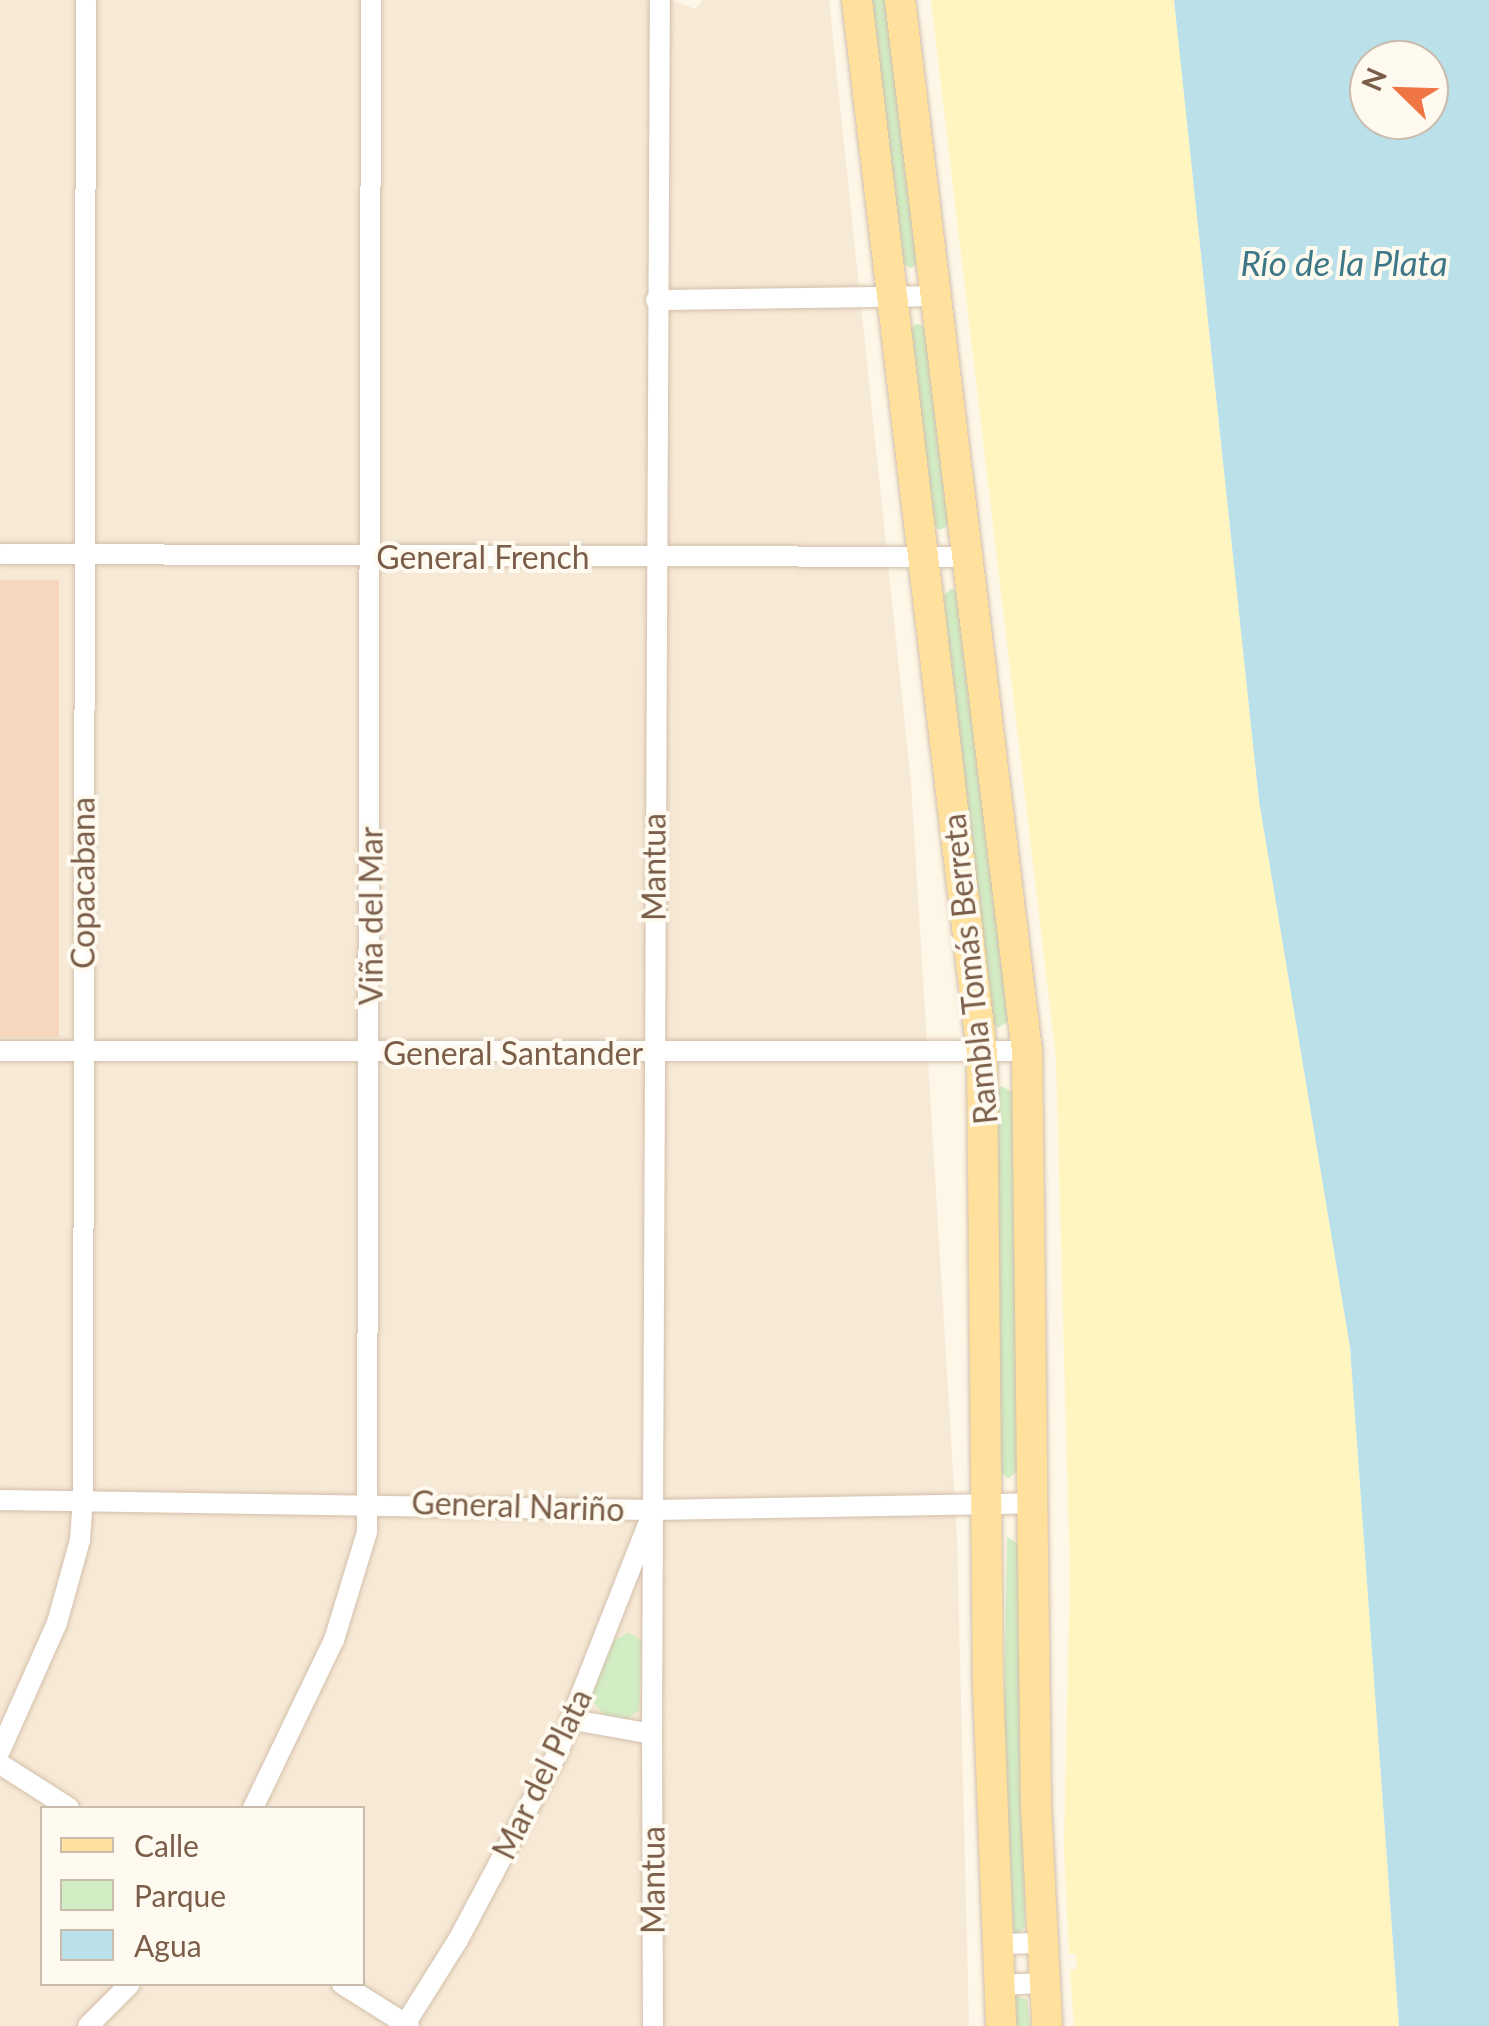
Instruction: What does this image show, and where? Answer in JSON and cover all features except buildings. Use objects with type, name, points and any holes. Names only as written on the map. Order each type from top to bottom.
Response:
[{"type":"main road","name":"Rambla Tomás Berreta","points":[[857,0],[982,1054],[1000,2026]]},
{"type":"main road","name":"Rambla Tomás Berreta","points":[[900,0],[1027,1051],[1041,1943],[1047,2026]]},
{"type":"street","name":"Copacabana","points":[[0,1751],[57,1622],[80,1540],[83,1501],[86,0]]},
{"type":"street","name":"Viña del Mar","points":[[254,1806],[334,1640],[367,1532],[371,0]]},
{"type":"street","name":"Mantua","points":[[654,2026],[656,300],[660,0]]},
{"type":"street","points":[[656,300],[936,296]]},
{"type":"street","name":"General French","points":[[0,554],[966,557]]},
{"type":"street","name":"General Santander","points":[[0,1051],[1027,1051]]},
{"type":"street","name":"General Nariño","points":[[0,1500],[366,1502],[654,1510],[1036,1503]]},
{"type":"street","name":"Mar del Plata","points":[[406,2025],[458,1940],[572,1720],[654,1510]]},
{"type":"street","points":[[572,1720],[652,1734]]},
{"type":"street","points":[[0,1764],[66,1806]]},
{"type":"street","points":[[997,1944],[1041,1943]]},
{"type":"street","points":[[998,1985],[1042,1983]]},
{"type":"street","points":[[88,2026],[128,1986]]},
{"type":"street","points":[[345,1986],[406,2025]]},
{"type":"shaded area","points":[[0,0],[672,0],[695,9],[703,0],[829,0],[911,783],[957,1537],[969,2026],[0,2026]]},
{"type":"green space","points":[[870,0],[891,0],[920,262],[911,268],[902,264]]},
{"type":"green space","points":[[916,324],[927,327],[951,524],[940,530],[931,525],[910,329]]},
{"type":"green space","points":[[951,589],[960,593],[1010,1020],[998,1028],[991,1022],[943,596]]},
{"type":"green space","points":[[1002,1086],[1015,1094],[1018,1470],[1008,1479],[998,1470],[996,1090]]},
{"type":"green space","points":[[1007,1537],[1022,1546],[1025,1927],[1014,1938],[1003,1782]]},
{"type":"green space","points":[[629,1632],[642,1641],[639,1710],[628,1719],[604,1715],[590,1698],[614,1641]]},
{"type":"green space","points":[[1012,1996],[1027,1999],[1030,2026],[1009,2026]]},
{"type":"sand","points":[[931,0],[1174,0],[1259,801],[1350,1347],[1399,2026],[1074,2026],[1070,1970],[1077,1969],[1076,1954],[1069,1954],[1064,1848],[1070,1574],[1056,1058]]},
{"type":"water","name":"Río de la Plata","points":[[1174,0],[1489,0],[1489,2026],[1399,2026],[1350,1347],[1259,801]]}]
